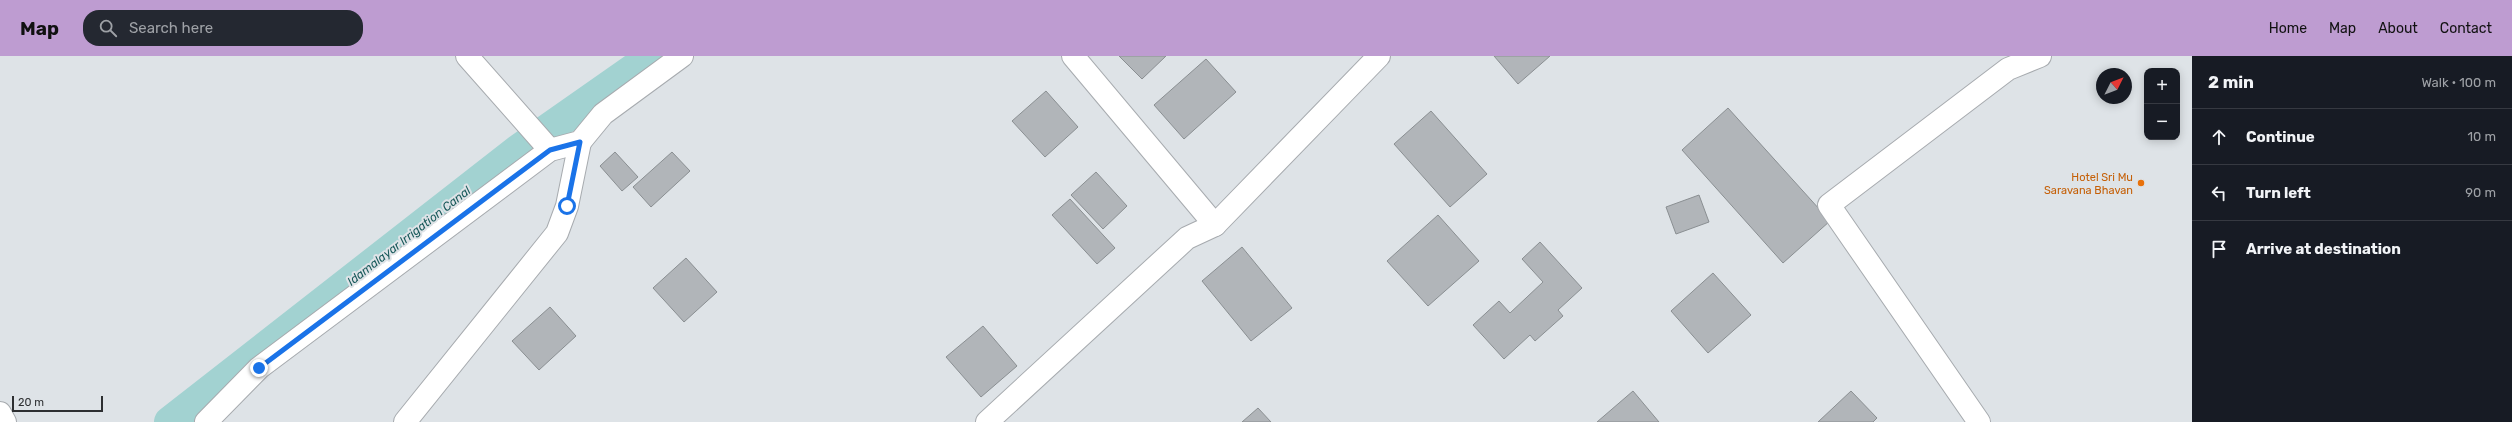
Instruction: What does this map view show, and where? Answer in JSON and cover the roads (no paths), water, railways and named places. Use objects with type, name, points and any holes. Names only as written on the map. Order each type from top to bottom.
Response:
[{"type":"street","points":[[467,56],[550,150]]},
{"type":"street","points":[[405,422],[557,233],[567,206],[580,142],[603,114],[682,56]]},
{"type":"street","points":[[1073,56],[1215,225]]},
{"type":"street","points":[[987,422],[1187,238],[1215,225],[1379,56]]},
{"type":"street","points":[[1979,422],[1829,206],[2008,69],[2040,56]]},
{"type":"street","points":[[206,422],[259,368],[550,150],[580,142]]},
{"type":"street","points":[[0,413],[5,422]]},
{"type":"waterway","name":"Idamalayar Irrigation Canal","points":[[170,422],[520,149],[653,56]]},
{"type":"place","name":"Hotel Sri Mu Saravana Bhavan","points":[[2141,183]]}]
